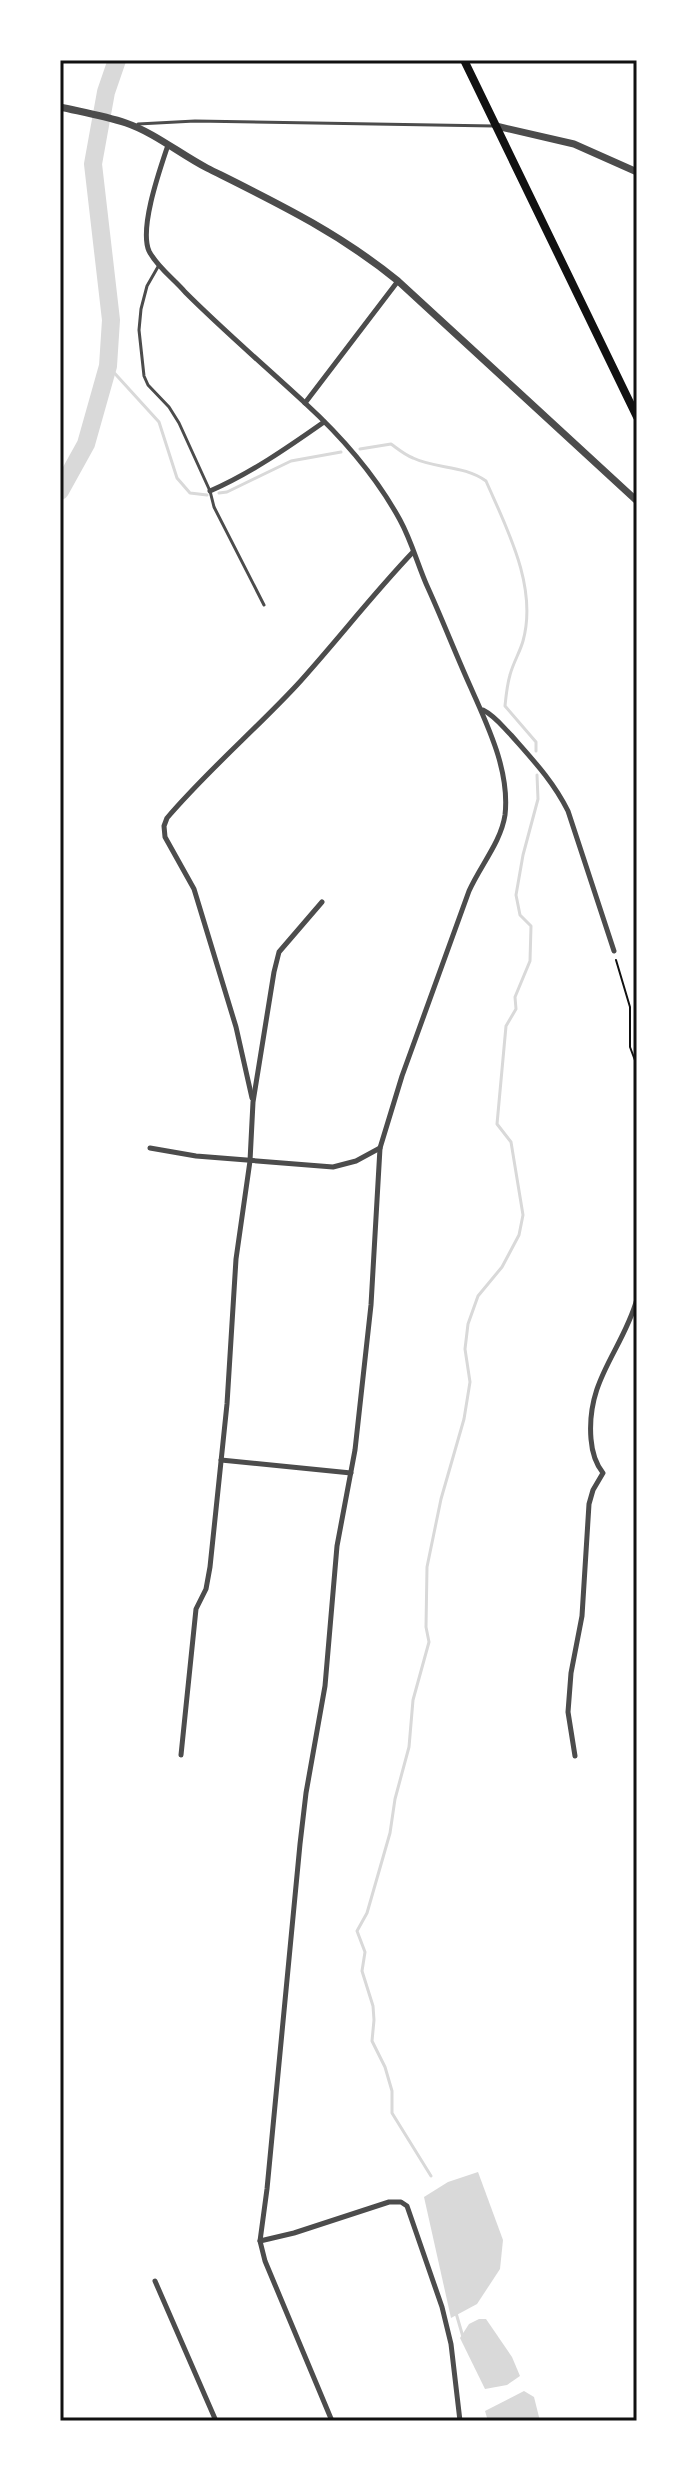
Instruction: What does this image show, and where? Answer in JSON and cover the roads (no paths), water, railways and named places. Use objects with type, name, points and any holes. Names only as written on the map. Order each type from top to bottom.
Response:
[{"type":"main road","points":[[464,60],[637,417]]},
{"type":"street","points":[[61,107],[128,124],[319,225],[365,255],[398,281],[637,501]]},
{"type":"street","points":[[496,126],[574,144],[637,172]]},
{"type":"street","points":[[168,145],[146,232],[150,253],[217,323],[324,422],[374,480],[400,520],[482,710],[503,775],[506,798],[500,835],[478,869],[455,925],[380,1148],[371,1305],[351,1473],[337,1546],[325,1686],[306,1793],[260,2241],[265,2261],[332,2421]]},
{"type":"street","points":[[305,403],[398,281]]},
{"type":"street","points":[[210,491],[236,480],[324,422]]},
{"type":"street","points":[[253,1102],[236,1027],[194,889],[164,832],[167,818],[295,686],[413,552]]},
{"type":"street","points":[[482,710],[501,724],[531,756],[559,794],[568,811],[614,951]]},
{"type":"street","points":[[181,1755],[196,1609],[206,1589],[210,1567],[236,1259],[250,1161],[253,1102],[276,960],[287,941],[322,902]]},
{"type":"street","points":[[150,1148],[196,1156],[333,1167],[356,1161],[380,1148]]},
{"type":"street","points":[[575,1756],[568,1712],[571,1673],[582,1616],[589,1504],[603,1473],[595,1460],[592,1444],[593,1402],[599,1380],[630,1321],[637,1299]]},
{"type":"street","points":[[221,1460],[351,1473]]},
{"type":"street","points":[[260,2241],[389,2202],[401,2202],[407,2206],[442,2307],[451,2344],[460,2421]]},
{"type":"street","points":[[155,2281],[216,2421]]},
{"type":"lane","points":[[128,124],[195,121],[496,126]]},
{"type":"lane","points":[[159,264],[147,286],[141,309],[139,330],[144,376],[179,423],[210,491],[214,507],[264,605]]},
{"type":"waterway","points":[[60,491],[86,444],[108,366],[111,320],[93,164],[106,92],[117,60]]},
{"type":"waterway","points":[[108,366],[159,422],[177,478],[190,493],[207,495]]},
{"type":"waterway","points":[[360,449],[391,444],[422,461],[469,472],[486,481],[518,559],[526,600],[527,621],[510,675],[505,706],[536,742],[536,751]]},
{"type":"waterway","points":[[219,493],[291,461],[341,452]]},
{"type":"waterway","points":[[431,2176],[392,2113],[392,2091],[385,2067],[372,2041],[373,2006],[362,1971],[365,1952],[357,1931],[367,1913],[390,1833],[395,1799],[409,1747],[413,1700],[429,1642],[426,1627],[427,1567],[441,1499],[464,1419],[470,1382],[465,1349],[468,1324],[478,1296],[502,1267],[519,1235],[523,1215],[511,1142],[497,1124],[506,1026],[516,1009],[515,997],[530,961],[531,926],[520,915],[516,895],[538,799],[537,775]]},
{"type":"waterway","points":[[456,2313],[463,2337]]}]
